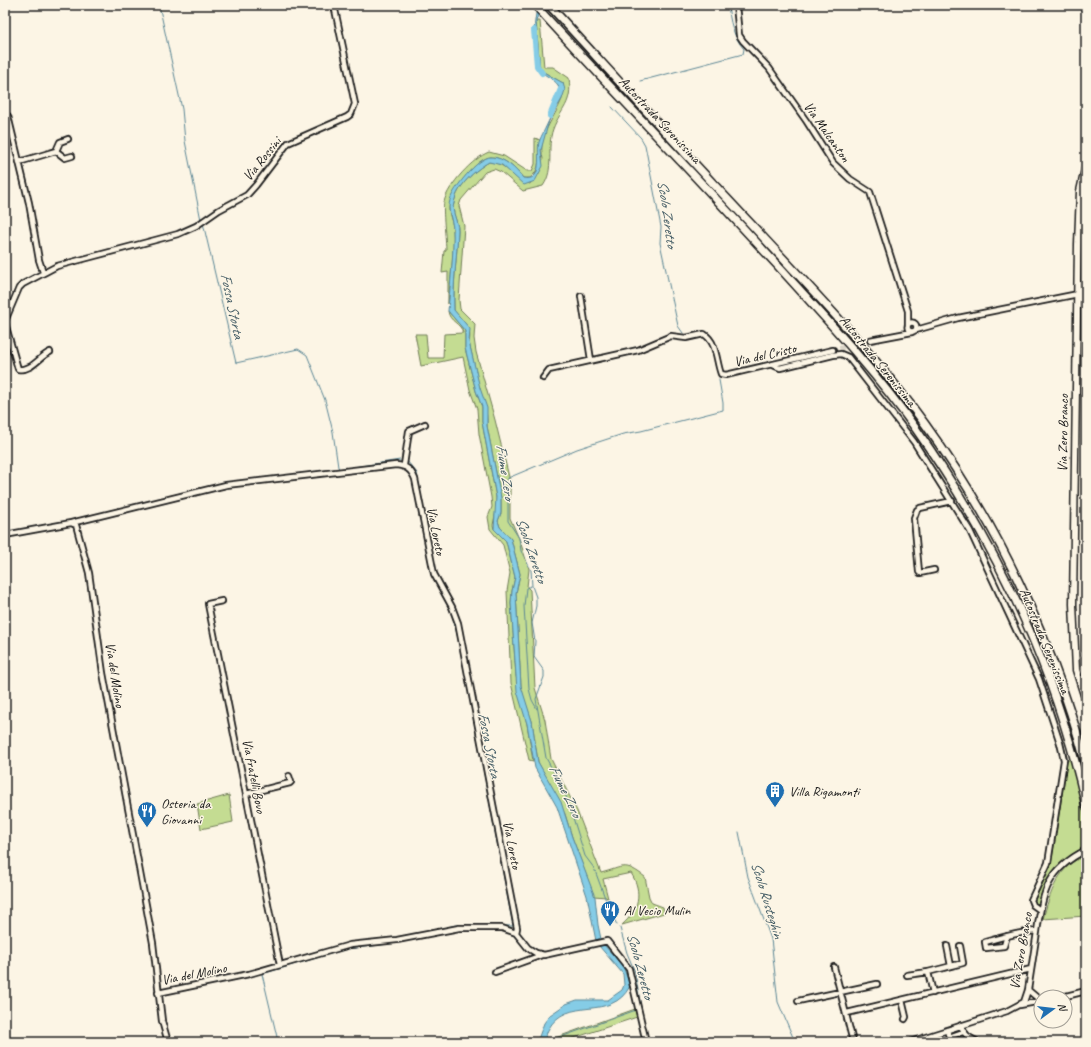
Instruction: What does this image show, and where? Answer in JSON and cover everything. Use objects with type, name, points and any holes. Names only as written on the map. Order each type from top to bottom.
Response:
[{"type":"highway","name":"Autostrada Serenissima","points":[[535,5],[826,319],[880,381],[919,434],[948,477],[978,527],[1013,594],[1059,710],[1086,806]]},
{"type":"highway","name":"Autostrada Serenissima","points":[[549,5],[833,312],[889,376],[925,424],[956,470],[987,522],[1023,591],[1056,669],[1086,764]]},
{"type":"main road","name":"Via Zero Branco","points":[[1086,165],[1080,191],[1073,604],[1076,670],[1086,701]]},
{"type":"street","name":"Via Rossini","points":[[50,352],[45,354],[35,364],[23,370],[18,369],[5,322],[19,288],[23,284],[43,272],[57,266],[178,234],[202,222],[246,195],[256,185],[288,143],[351,114],[355,104],[334,5]]},
{"type":"street","name":"Via Malcanton","points":[[736,5],[739,34],[743,41],[769,68],[807,122],[833,163],[850,179],[870,192],[913,322]]},
{"type":"street","points":[[6,117],[19,162],[43,272]]},
{"type":"street","points":[[19,162],[56,151],[60,142],[68,139]]},
{"type":"street","points":[[56,151],[64,158],[72,156]]},
{"type":"street","points":[[99,255],[101,260]]},
{"type":"street","points":[[870,340],[914,331],[958,318],[1078,294]]},
{"type":"street","points":[[581,296],[591,360]]},
{"type":"street","points":[[904,332],[913,322]]},
{"type":"street","points":[[913,322],[923,328]]},
{"type":"street","points":[[913,322],[914,331]]},
{"type":"street","points":[[908,326],[908,329],[914,331]]},
{"type":"street","name":"Via del Cristo","points":[[543,378],[549,370],[638,350],[671,336],[686,338],[704,334],[712,341],[721,374],[726,375],[833,350]]},
{"type":"street","points":[[772,365],[780,368],[833,355],[841,354],[848,357],[914,442],[970,531],[1039,679],[1064,755],[1048,863],[1031,900],[1033,905],[1040,910]]},
{"type":"street","points":[[5,535],[71,523],[226,485],[381,466],[404,465],[409,431],[425,424]]},
{"type":"street","name":"Via Loreto","points":[[404,465],[412,473],[415,479],[434,574],[452,607],[458,623],[517,928],[516,933]]},
{"type":"street","points":[[934,570],[919,572],[914,518],[917,510],[920,508],[952,501]]},
{"type":"street","name":"Via del Molino","points":[[71,523],[76,525],[89,573],[103,673],[153,943],[158,993],[249,974],[350,945],[398,940],[442,930],[488,927],[502,928],[516,933]]},
{"type":"street","name":"Via fratelli Bovo","points":[[222,601],[208,604],[280,965]]},
{"type":"street","points":[[246,794],[290,783],[289,776]]},
{"type":"street","name":"Via Zero Branco","points":[[910,1042],[1007,1011],[1024,1002],[1028,990],[1040,910],[1045,891],[1052,877],[1067,861],[1086,850]]},
{"type":"street","points":[[1007,936],[1004,946],[987,949],[985,948],[985,942],[1007,936],[1037,930]]},
{"type":"street","points":[[516,933],[528,948],[536,953],[544,955]]},
{"type":"street","points":[[495,972],[544,955],[596,942],[608,942],[629,969],[646,1042]]},
{"type":"street","points":[[947,946],[950,966]]},
{"type":"street","points":[[907,975],[928,972],[963,963],[960,946]]},
{"type":"street","points":[[834,967],[854,1042]]},
{"type":"street","points":[[847,1013],[1031,969]]},
{"type":"street","points":[[928,972],[933,992]]},
{"type":"street","points":[[798,1001],[877,984]]},
{"type":"street","points":[[1028,990],[1033,994]]},
{"type":"street","points":[[1073,995],[1086,992]]},
{"type":"street","points":[[158,993],[162,1021],[168,1042]]},
{"type":"street","points":[[902,1000],[906,1017],[905,1019]]},
{"type":"street","points":[[1020,1005],[1033,1003]]},
{"type":"street","points":[[961,1025],[968,1040],[978,1042]]},
{"type":"street","points":[[947,1030],[949,1037],[963,1032]]},
{"type":"green space","points":[[536,21],[540,21],[544,67],[553,67],[569,78],[570,87],[568,100],[556,122],[551,136],[549,173],[543,186],[523,191],[501,172],[494,169],[485,172],[461,200],[459,206],[464,226],[459,300],[460,309],[475,324],[474,338],[476,352],[510,481],[510,518],[520,541],[529,569],[527,587],[530,590],[535,688],[545,720],[551,759],[577,811],[601,873],[619,867],[628,867],[638,872],[645,877],[649,897],[652,903],[663,907],[664,913],[622,925],[628,919],[635,907],[638,894],[635,880],[631,873],[603,879],[609,902],[606,897],[594,896],[565,814],[538,762],[532,721],[521,686],[516,593],[520,574],[511,539],[500,527],[498,521],[501,513],[501,498],[487,426],[486,410],[469,342],[470,337],[468,328],[454,310],[458,230],[453,206],[459,191],[467,179],[489,162],[501,165],[518,179],[530,184],[543,159],[542,142],[544,135],[562,99],[563,83],[540,70]]},
{"type":"green space","points":[[535,138],[540,140],[539,160],[537,170],[530,178],[523,178],[505,161],[491,157],[478,163],[471,170],[458,186],[453,195],[449,209],[453,227],[453,246],[448,304],[448,272],[442,273],[444,251],[446,250],[443,211],[446,195],[456,180],[469,166],[489,152],[504,156],[527,171],[532,171],[535,164]]},
{"type":"green space","points":[[448,311],[465,331],[465,348],[476,391],[482,407],[482,422],[496,497],[497,506],[493,525],[494,529],[506,541],[515,577],[511,603],[516,676],[527,724],[533,761],[529,760],[511,683],[507,591],[510,573],[503,545],[490,529],[488,517],[492,507],[491,497],[479,434],[477,409],[470,390],[463,357],[421,366],[415,334],[426,334],[428,358],[443,358],[444,334],[463,333],[460,327],[450,318]]},
{"type":"green space","points":[[1071,759],[1086,823],[1086,847],[1077,851],[1061,863],[1054,871],[1044,888],[1039,907],[1035,905],[1034,902],[1051,865],[1067,763],[1068,760]]},
{"type":"green space","points":[[229,795],[233,822],[201,829],[197,804]]},
{"type":"green space","points":[[1086,856],[1086,916],[1043,919],[1052,890],[1062,873],[1076,860]]},
{"type":"green space","points":[[635,1009],[637,1017],[562,1042],[544,1042]]},
{"type":"water","points":[[538,5],[542,5],[536,21],[540,70],[563,83],[565,90],[562,99],[549,121],[541,150],[543,166],[535,181],[524,185],[502,165],[489,162],[467,179],[459,191],[453,206],[458,230],[454,310],[470,329],[469,342],[480,388],[487,408],[487,426],[501,498],[501,513],[498,521],[500,527],[511,539],[520,574],[516,593],[521,686],[532,721],[538,762],[561,802],[572,837],[595,897],[601,939],[596,941],[587,896],[557,807],[535,768],[527,724],[517,691],[511,603],[515,577],[506,541],[494,529],[496,497],[482,422],[482,407],[476,391],[465,348],[465,331],[448,311],[453,238],[449,204],[452,195],[467,174],[486,158],[491,157],[505,161],[523,178],[530,178],[534,176],[537,171],[539,142],[556,105],[559,90],[556,83],[538,70],[534,38],[535,21]]},
{"type":"water","points":[[604,945],[623,966],[630,986],[622,997],[612,1003],[601,1007],[566,1013],[556,1019],[548,1030],[544,1042],[537,1042],[544,1023],[550,1015],[566,1004],[577,1000],[608,1000],[622,990],[624,985],[623,974],[599,946]]},
{"type":"waterway","name":"Fossa Storta","points":[[159,5],[182,109],[185,141],[201,220]]},
{"type":"waterway","name":"Scolo Zeretto","points":[[640,81],[743,54],[744,49],[737,39],[728,5]]},
{"type":"waterway","name":"Fiume Zero","points":[[534,30],[537,66],[542,73]]},
{"type":"waterway","name":"Fiume Zero","points":[[550,116],[561,89]]},
{"type":"waterway","name":"Scolo Zeretto","points":[[612,107],[641,138],[645,145],[661,227],[660,243],[678,326],[683,333]]},
{"type":"waterway","name":"Fossa Storta","points":[[203,223],[236,363],[298,349],[307,355],[325,400],[333,432],[338,467],[340,469],[400,460]]},
{"type":"waterway","name":"Scolo Zeretto","points":[[568,803],[564,790],[546,758],[536,699],[544,677],[544,671],[534,657],[535,641],[532,623],[536,606],[536,597],[532,586],[531,570],[521,551],[519,538],[508,521],[508,478],[577,449],[623,434],[641,431],[723,410],[719,380]]},
{"type":"waterway","name":"Fossa Storta","points":[[407,461],[417,473],[427,531]]},
{"type":"waterway","name":"Fossa Storta","points":[[432,551],[432,560]]},
{"type":"waterway","points":[[531,586],[526,588],[524,606],[529,689],[532,700],[537,709]]},
{"type":"waterway","name":"Fossa Storta","points":[[396,938],[456,925],[513,926],[459,642],[450,607]]},
{"type":"waterway","name":"Scolo Zeretto","points":[[570,808],[585,856],[594,868],[608,906],[617,925]]},
{"type":"waterway","name":"Scolo Rusteghin","points":[[739,832],[748,877],[771,939],[778,1002],[795,1042]]},
{"type":"waterway","name":"Scolo Zeretto","points":[[620,928],[627,953],[635,972],[641,1008]]},
{"type":"waterway","name":"Fossa Storta","points":[[274,1042],[277,1041],[277,1037],[262,974],[347,949],[397,943]]},
{"type":"waterway","name":"Scolo Zeretto","points":[[547,1042],[636,1010]]},
{"type":"tunnel","points":[[833,350],[870,340]]},
{"type":"place","name":"Villa Rigamonti","points":[[775,808]]},
{"type":"place","name":"Osteria da Giovanni","points":[[147,828]]},
{"type":"place","name":"Al Vecio Mulin","points":[[610,927]]}]
